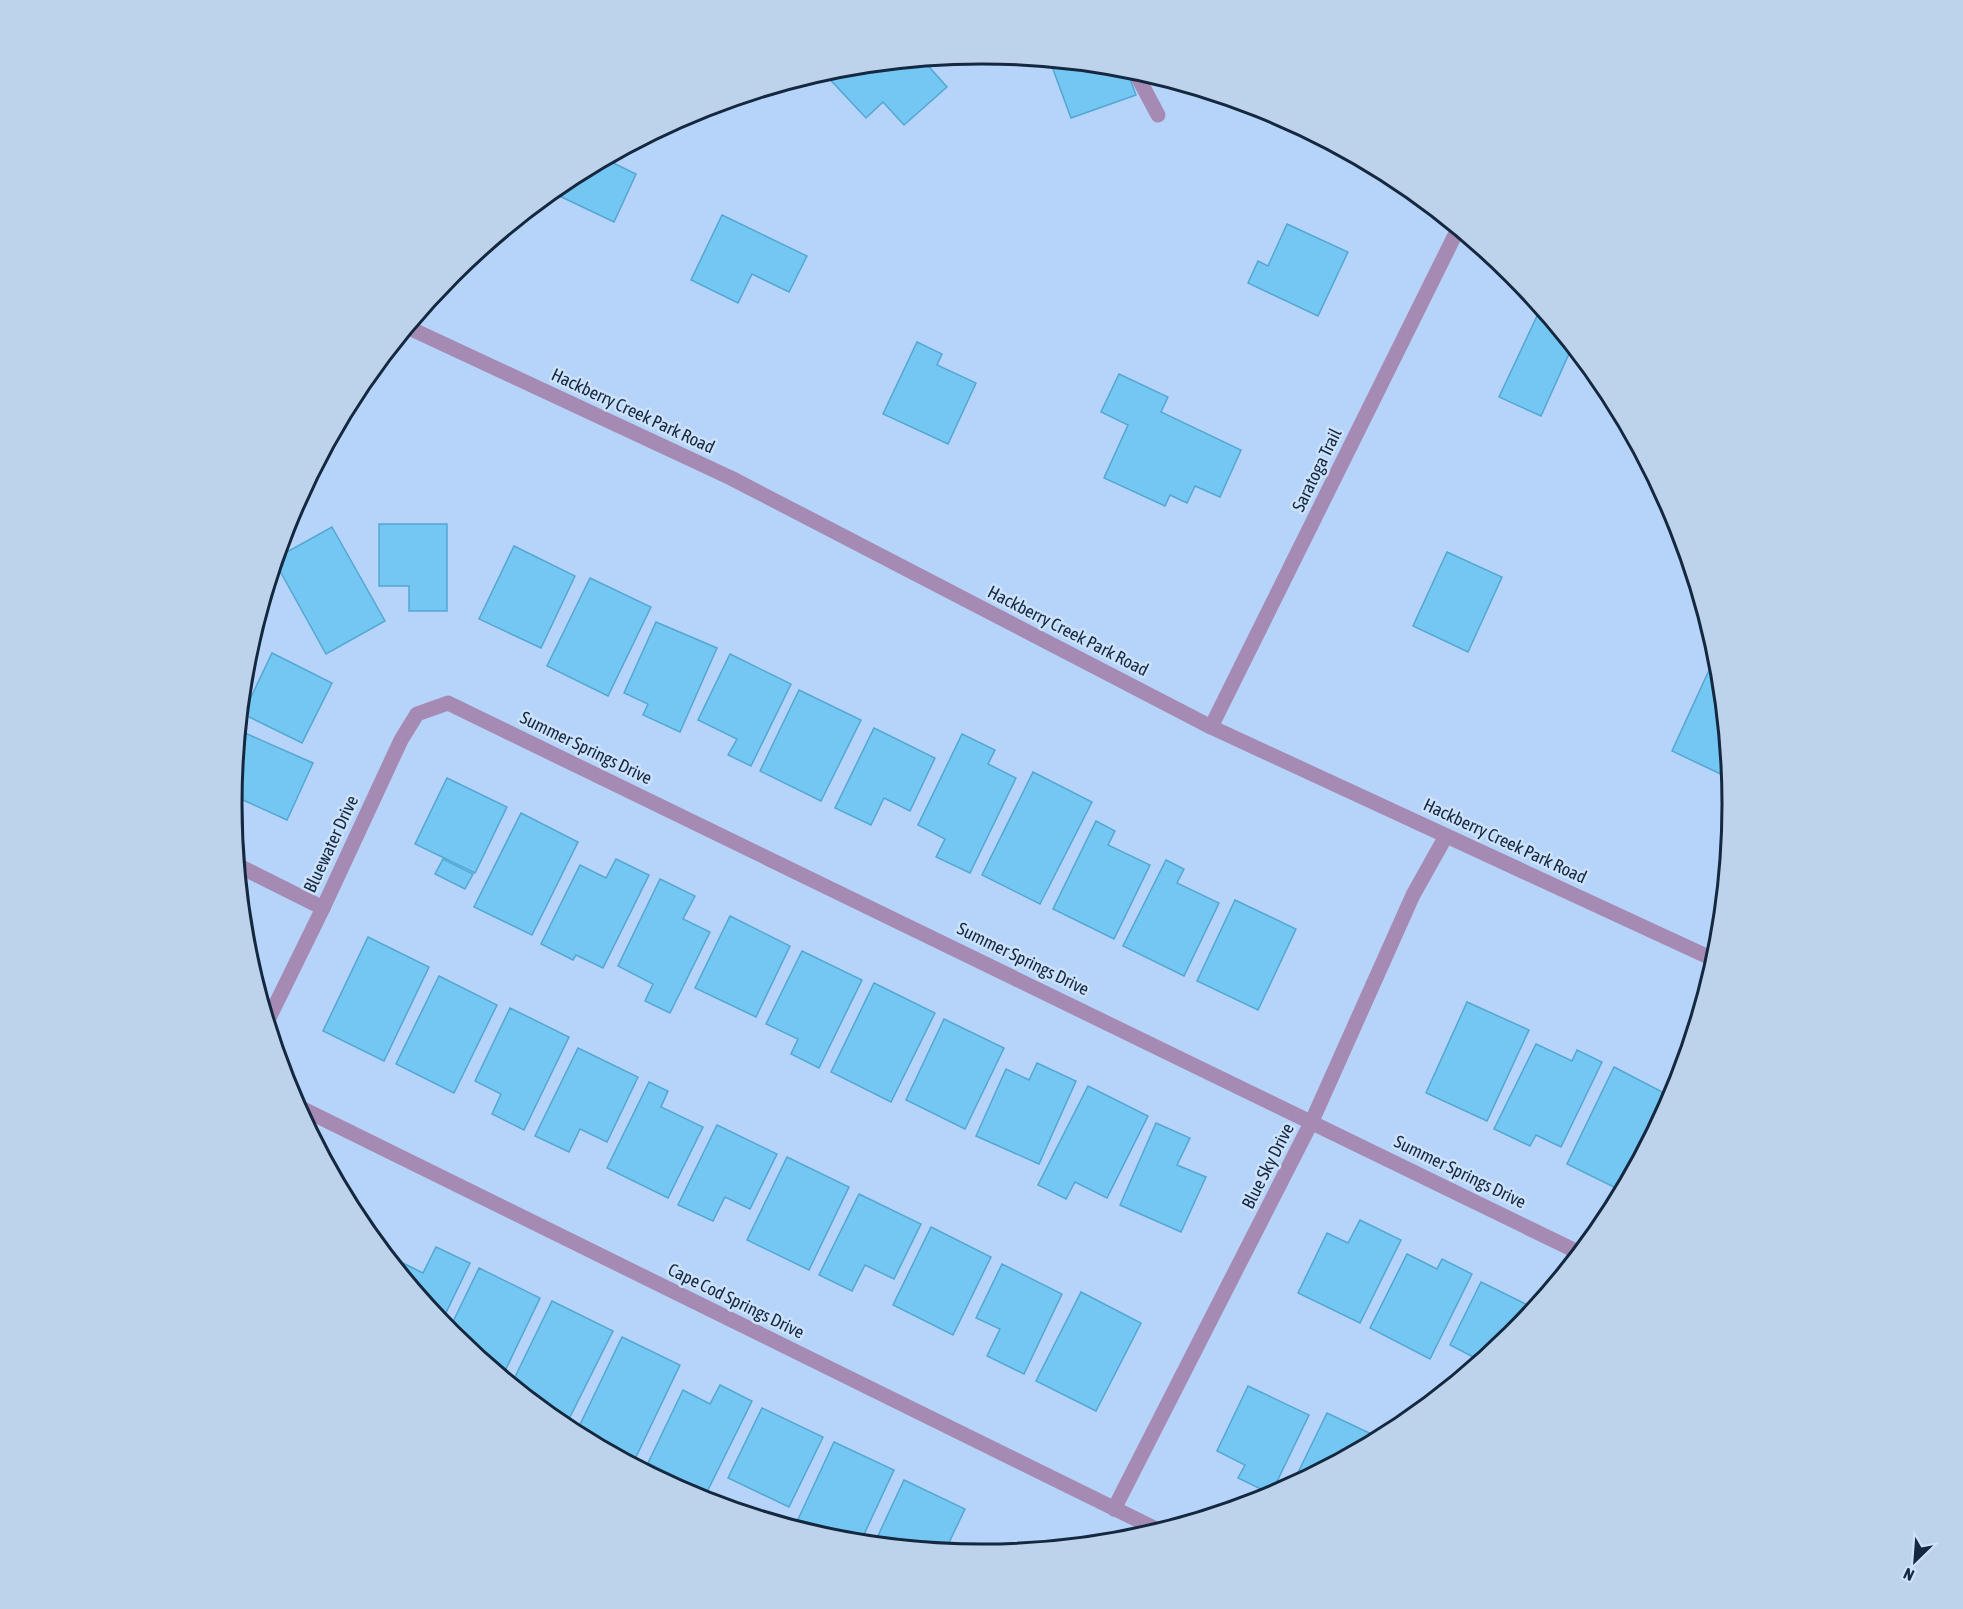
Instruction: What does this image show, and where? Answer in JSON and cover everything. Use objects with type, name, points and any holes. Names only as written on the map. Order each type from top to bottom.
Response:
[{"type":"street","points":[[1141,82],[1158,115]]},
{"type":"street","name":"Saratoga Trail","points":[[1211,728],[1455,236]]},
{"type":"street","name":"Hackberry Creek Park Road","points":[[414,330],[731,478],[1211,728],[1705,956]]},
{"type":"street","name":"Bluewater Drive","points":[[272,1012],[401,740],[417,714],[448,703]]},
{"type":"street","name":"Summer Springs Drive","points":[[448,703],[1573,1250]]},
{"type":"street","name":"Blue Sky Drive","points":[[1114,1509],[1312,1121],[1413,895],[1446,836]]},
{"type":"street","points":[[245,869],[323,908]]},
{"type":"street","name":"Cape Cod Springs Drive","points":[[309,1112],[1147,1525]]},
{"type":"building","points":[[929,66],[947,87],[904,125],[883,102],[866,118],[831,80]]},
{"type":"building","points":[[1053,68],[1130,80],[1136,95],[1071,118]]},
{"type":"building","points":[[614,163],[636,174],[614,222],[560,196]]},
{"type":"building","points":[[722,215],[807,256],[789,292],[752,274],[738,303],[691,280]]},
{"type":"building","points":[[1287,224],[1348,252],[1318,316],[1248,283],[1258,261],[1268,266]]},
{"type":"building","points":[[1537,316],[1569,354],[1541,416],[1499,397]]},
{"type":"building","points":[[917,342],[942,354],[937,365],[976,383],[948,444],[883,414]]},
{"type":"building","points":[[1119,374],[1168,397],[1161,412],[1241,450],[1220,497],[1195,486],[1187,503],[1170,495],[1165,506],[1104,478],[1128,425],[1101,412]]},
{"type":"building","points":[[379,524],[447,524],[447,611],[409,611],[409,586],[379,586]]},
{"type":"building","points":[[332,527],[385,621],[326,654],[280,571],[286,552]]},
{"type":"building","points":[[514,546],[575,576],[541,648],[479,619]]},
{"type":"building","points":[[1447,552],[1502,577],[1468,652],[1413,626]]},
{"type":"building","points":[[590,578],[651,607],[608,696],[547,666]]},
{"type":"building","points":[[656,622],[717,648],[680,732],[643,715],[648,704],[624,693]]},
{"type":"building","points":[[272,653],[332,683],[302,743],[247,716],[249,701]]},
{"type":"building","points":[[730,654],[791,684],[751,766],[728,755],[737,739],[698,720]]},
{"type":"building","points":[[1709,671],[1715,708],[1721,774],[1672,751]]},
{"type":"building","points":[[799,690],[861,720],[821,801],[760,771]]},
{"type":"building","points":[[874,728],[935,758],[910,811],[884,798],[871,825],[835,808]]},
{"type":"building","points":[[245,733],[313,763],[287,820],[242,800]]},
{"type":"building","points":[[962,734],[995,750],[988,764],[1016,778],[970,873],[936,857],[945,839],[918,825]]},
{"type":"building","points":[[1033,772],[1092,802],[1040,904],[982,875]]},
{"type":"building","points":[[447,778],[507,807],[475,873],[415,844]]},
{"type":"building","points":[[521,813],[578,842],[532,935],[474,907]]},
{"type":"building","points":[[1096,821],[1115,831],[1108,845],[1150,865],[1114,939],[1053,909]]},
{"type":"building","points":[[443,859],[473,874],[465,889],[435,874]]},
{"type":"building","points":[[616,859],[649,875],[603,968],[576,955],[573,960],[541,944],[580,865],[606,878]]},
{"type":"building","points":[[1166,860],[1184,869],[1177,883],[1219,903],[1184,976],[1123,946]]},
{"type":"building","points":[[660,879],[695,896],[683,919],[710,932],[670,1013],[645,1001],[653,984],[618,966]]},
{"type":"building","points":[[1235,900],[1296,929],[1258,1010],[1197,981]]},
{"type":"building","points":[[730,916],[790,946],[756,1017],[695,988]]},
{"type":"building","points":[[368,937],[429,967],[384,1061],[323,1031]]},
{"type":"building","points":[[802,951],[862,980],[819,1068],[791,1054],[798,1039],[766,1024]]},
{"type":"building","points":[[439,976],[497,1005],[454,1093],[396,1064]]},
{"type":"building","points":[[874,983],[935,1013],[891,1102],[831,1072]]},
{"type":"building","points":[[1467,1002],[1529,1030],[1487,1121],[1426,1093]]},
{"type":"building","points":[[510,1008],[569,1037],[524,1130],[492,1114],[501,1094],[475,1081]]},
{"type":"building","points":[[944,1019],[1004,1048],[965,1129],[906,1100]]},
{"type":"building","points":[[1536,1044],[1572,1061],[1577,1050],[1602,1062],[1561,1147],[1536,1135],[1530,1146],[1494,1129]]},
{"type":"building","points":[[578,1048],[638,1077],[607,1142],[580,1129],[569,1152],[535,1136]]},
{"type":"building","points":[[1037,1063],[1076,1081],[1039,1164],[976,1136],[1006,1069],[1029,1080]]},
{"type":"building","points":[[1614,1067],[1663,1092],[1645,1132],[1614,1187],[1567,1164]]},
{"type":"building","points":[[649,1082],[668,1091],[661,1107],[703,1127],[668,1198],[607,1168]]},
{"type":"building","points":[[1088,1086],[1148,1116],[1107,1198],[1075,1182],[1066,1199],[1038,1185]]},
{"type":"building","points":[[1156,1123],[1190,1138],[1177,1165],[1206,1177],[1181,1232],[1120,1205]]},
{"type":"building","points":[[717,1125],[777,1154],[750,1209],[725,1197],[713,1221],[678,1205]]},
{"type":"building","points":[[787,1157],[849,1187],[809,1270],[747,1240]]},
{"type":"building","points":[[859,1194],[921,1224],[894,1279],[865,1265],[852,1291],[819,1275]]},
{"type":"building","points":[[1360,1220],[1401,1240],[1360,1323],[1298,1293],[1327,1233],[1348,1243]]},
{"type":"building","points":[[931,1227],[991,1257],[953,1335],[893,1305]]},
{"type":"building","points":[[436,1247],[470,1263],[445,1314],[399,1261],[423,1273]]},
{"type":"building","points":[[1407,1254],[1437,1269],[1442,1259],[1472,1274],[1430,1359],[1370,1328]]},
{"type":"building","points":[[1002,1264],[1062,1294],[1024,1374],[987,1356],[1000,1329],[976,1318]]},
{"type":"building","points":[[479,1268],[540,1298],[505,1370],[453,1322]]},
{"type":"building","points":[[1481,1282],[1527,1304],[1473,1357],[1450,1345]]},
{"type":"building","points":[[1081,1292],[1141,1323],[1096,1411],[1036,1381]]},
{"type":"building","points":[[552,1301],[613,1331],[569,1419],[514,1378]]},
{"type":"building","points":[[622,1337],[680,1365],[635,1458],[579,1426]]},
{"type":"building","points":[[720,1385],[752,1401],[707,1491],[648,1463],[683,1390],[710,1404]]},
{"type":"building","points":[[1248,1386],[1309,1415],[1276,1483],[1265,1488],[1261,1489],[1238,1478],[1245,1465],[1217,1451]]},
{"type":"building","points":[[762,1408],[823,1437],[789,1507],[728,1478]]},
{"type":"building","points":[[1327,1413],[1370,1433],[1309,1468],[1298,1473]]},
{"type":"building","points":[[834,1442],[894,1470],[864,1534],[797,1521]]},
{"type":"building","points":[[904,1480],[965,1509],[949,1543],[878,1537]]}]
